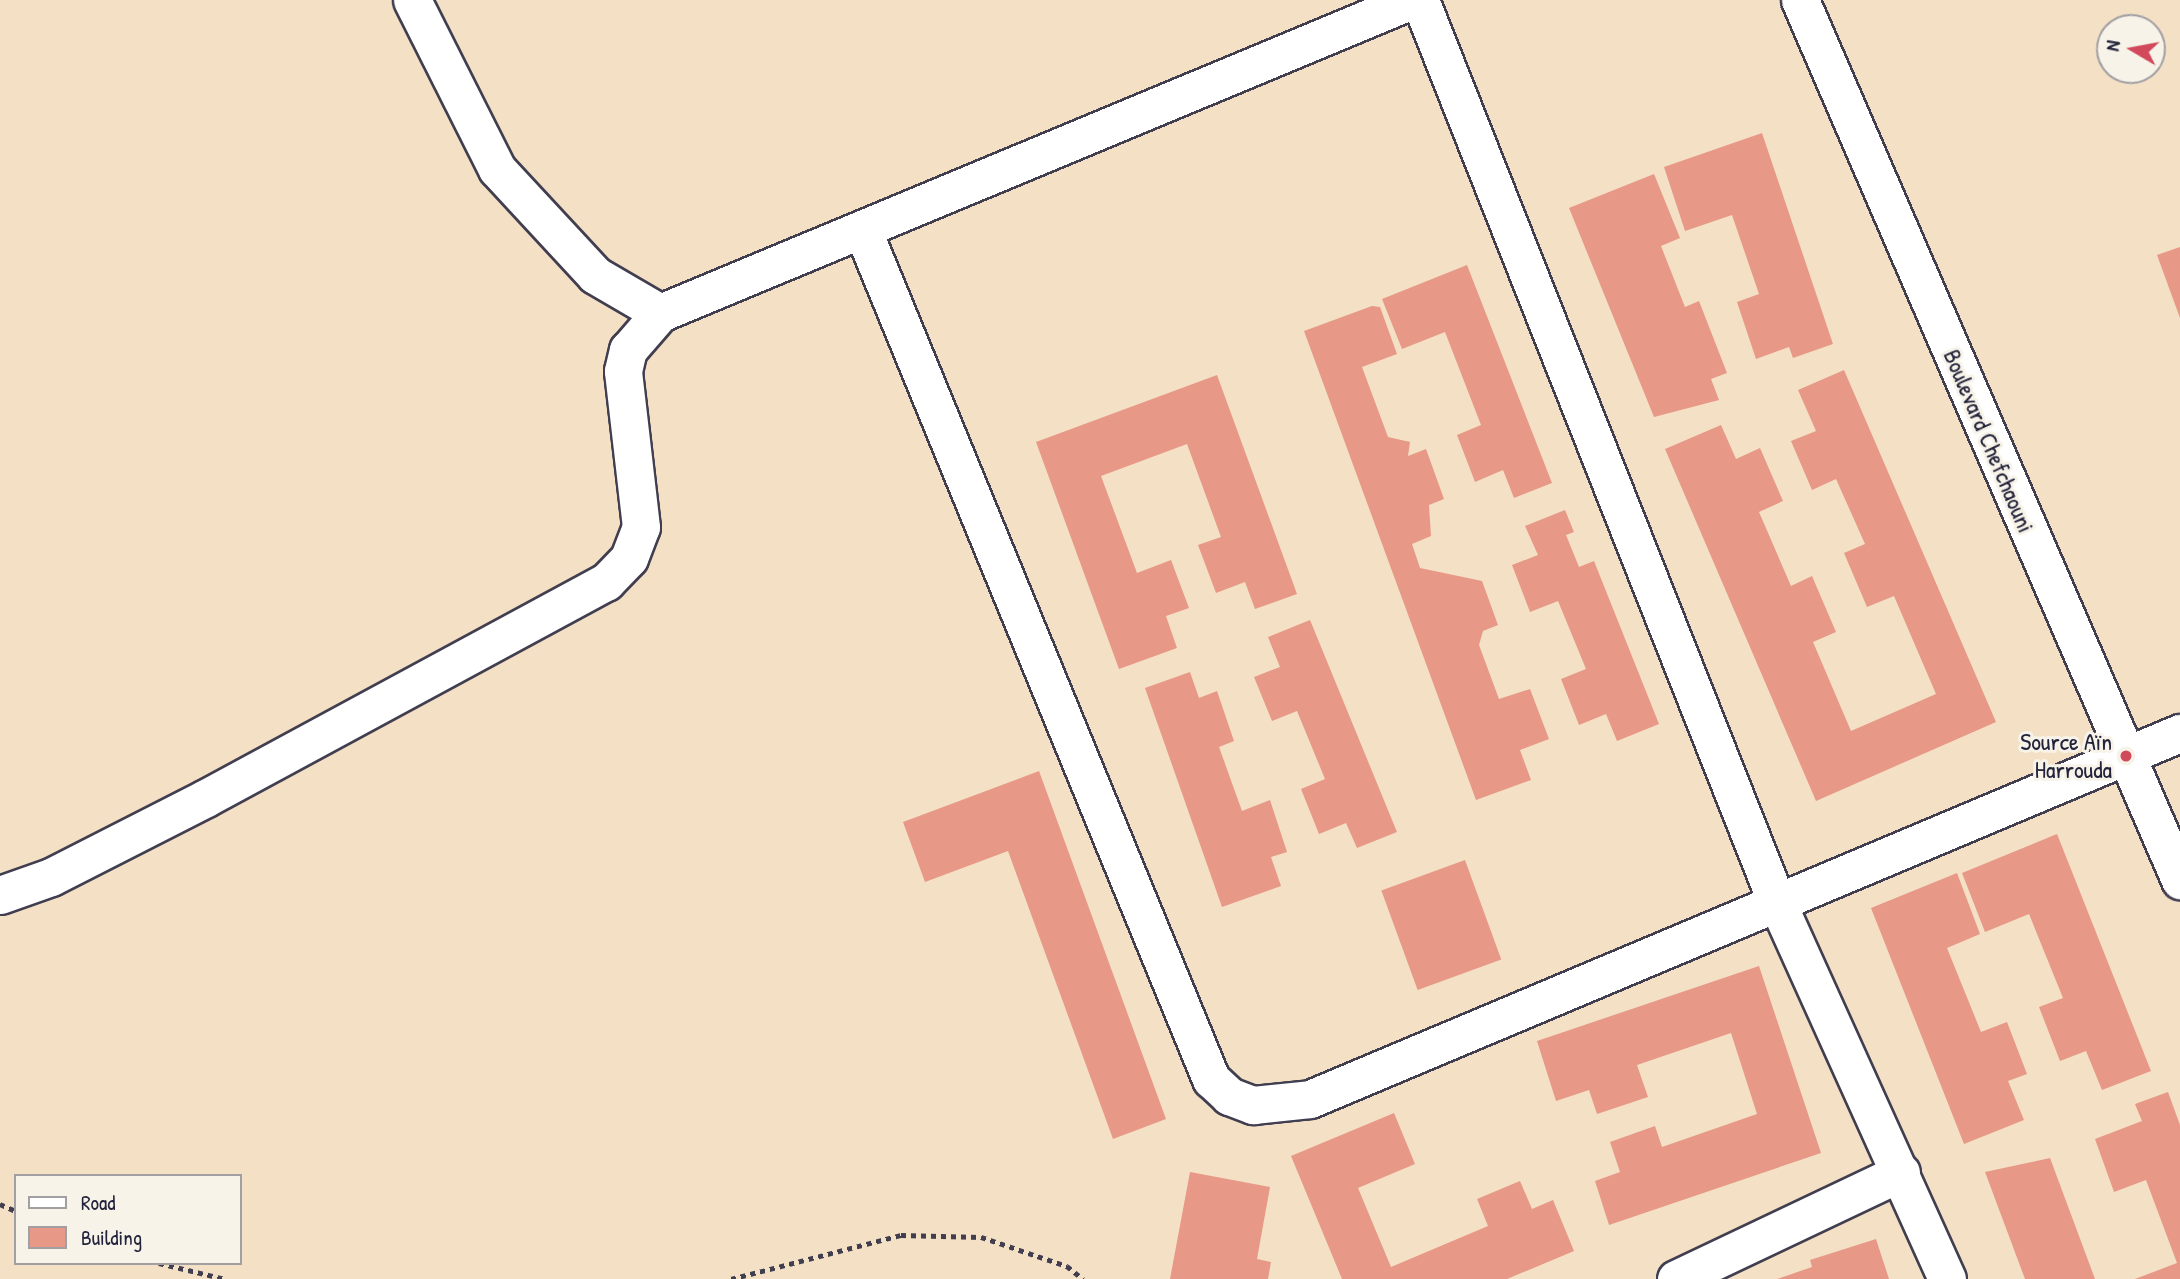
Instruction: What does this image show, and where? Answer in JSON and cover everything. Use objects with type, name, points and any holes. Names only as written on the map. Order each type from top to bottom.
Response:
[{"type":"street","points":[[412,0],[497,169],[596,275],[660,313]]},
{"type":"street","points":[[0,895],[51,877],[206,799],[606,582],[629,558],[641,527],[623,371],[628,350],[660,313],[863,231],[1412,0]]},
{"type":"street","points":[[1420,0],[1775,898],[1901,1172],[1947,1279]]},
{"type":"street","name":"Boulevard Chefchaouni","points":[[1800,0],[2180,880]]},
{"type":"street","points":[[863,231],[1211,1079],[1229,1096],[1253,1105],[1310,1098],[1775,898],[2180,733]]},
{"type":"street","points":[[1676,1279],[1901,1172]]},
{"type":"path","points":[[732,1279],[901,1235],[981,1237],[1067,1266],[1083,1279]]},
{"type":"path","points":[[167,1265],[225,1279]]},
{"type":"building","points":[[1762,133],[1833,344],[1793,358],[1789,347],[1756,359],[1737,302],[1759,294],[1732,215],[1685,231],[1664,167]]},
{"type":"building","points":[[1654,174],[1680,238],[1661,246],[1685,307],[1699,301],[1727,373],[1711,379],[1719,400],[1654,417],[1569,208]]},
{"type":"building","points":[[2180,247],[2180,318],[2157,255]]},
{"type":"building","points":[[1467,265],[1552,483],[1514,498],[1503,470],[1475,482],[1457,435],[1481,425],[1445,332],[1402,349],[1382,299]]},
{"type":"building","points":[[1372,306],[1380,307],[1397,354],[1362,367],[1388,437],[1410,442],[1408,456],[1426,449],[1444,499],[1429,505],[1431,536],[1412,544],[1420,568],[1482,581],[1498,625],[1483,631],[1479,645],[1499,699],[1530,689],[1549,739],[1520,750],[1531,780],[1476,800],[1304,331]]},
{"type":"building","points":[[1844,370],[1996,722],[1816,801],[1665,449],[1721,425],[1736,459],[1760,448],[1783,501],[1759,512],[1791,586],[1812,576],[1836,632],[1813,642],[1851,731],[1936,694],[1894,596],[1867,607],[1844,553],[1865,544],[1836,479],[1812,490],[1791,441],[1816,431],[1798,390]]},
{"type":"building","points":[[1217,375],[1297,594],[1255,609],[1245,582],[1216,593],[1198,545],[1221,537],[1187,444],[1101,476],[1137,573],[1171,560],[1189,608],[1166,616],[1177,648],[1119,669],[1036,442]]},
{"type":"building","points":[[1565,510],[1574,532],[1566,535],[1579,567],[1594,561],[1659,724],[1617,741],[1606,714],[1579,725],[1561,679],[1586,669],[1558,601],[1530,612],[1512,565],[1538,555],[1525,526]]},
{"type":"building","points":[[1310,620],[1397,832],[1357,848],[1346,823],[1319,834],[1301,789],[1325,779],[1297,711],[1272,721],[1254,677],[1280,667],[1268,637]]},
{"type":"building","points":[[1190,672],[1199,698],[1217,691],[1234,741],[1219,747],[1242,811],[1270,800],[1287,852],[1271,857],[1281,886],[1222,907],[1145,688]]},
{"type":"building","points":[[1039,771],[1166,1119],[1113,1139],[1008,851],[925,882],[903,822]]},
{"type":"building","points":[[2057,834],[2151,1071],[2102,1090],[2086,1051],[2060,1061],[2039,1007],[2063,998],[2029,914],[1985,932],[1962,873]]},
{"type":"building","points":[[1465,860],[1501,960],[1418,990],[1381,890]]},
{"type":"building","points":[[1957,873],[1980,934],[1947,948],[1981,1032],[2007,1022],[2027,1074],[2008,1081],[2024,1120],[1964,1144],[1871,908]]},
{"type":"building","points":[[1759,966],[1821,1153],[1609,1225],[1595,1181],[1620,1172],[1610,1142],[1655,1126],[1662,1147],[1757,1114],[1731,1033],[1637,1065],[1648,1097],[1597,1114],[1589,1090],[1556,1101],[1537,1041]]},
{"type":"building","points":[[2168,1092],[2180,1125],[2180,1279],[2135,1279],[2177,1263],[2146,1180],[2114,1192],[2095,1139],[2142,1121],[2135,1104]]},
{"type":"building","points":[[1394,1113],[1415,1164],[1358,1188],[1391,1267],[1488,1226],[1477,1199],[1520,1181],[1532,1209],[1553,1200],[1574,1251],[1507,1279],[1342,1279],[1291,1156]]},
{"type":"building","points":[[2050,1158],[2095,1279],[2025,1279],[1985,1172]]},
{"type":"building","points":[[1190,1172],[1270,1187],[1257,1259],[1271,1262],[1268,1279],[1170,1279]]},
{"type":"building","points":[[1876,1239],[1889,1279],[1777,1279],[1812,1267],[1810,1260]]},
{"type":"place","name":"Source Aïn Harrouda","points":[[2126,756]]}]
